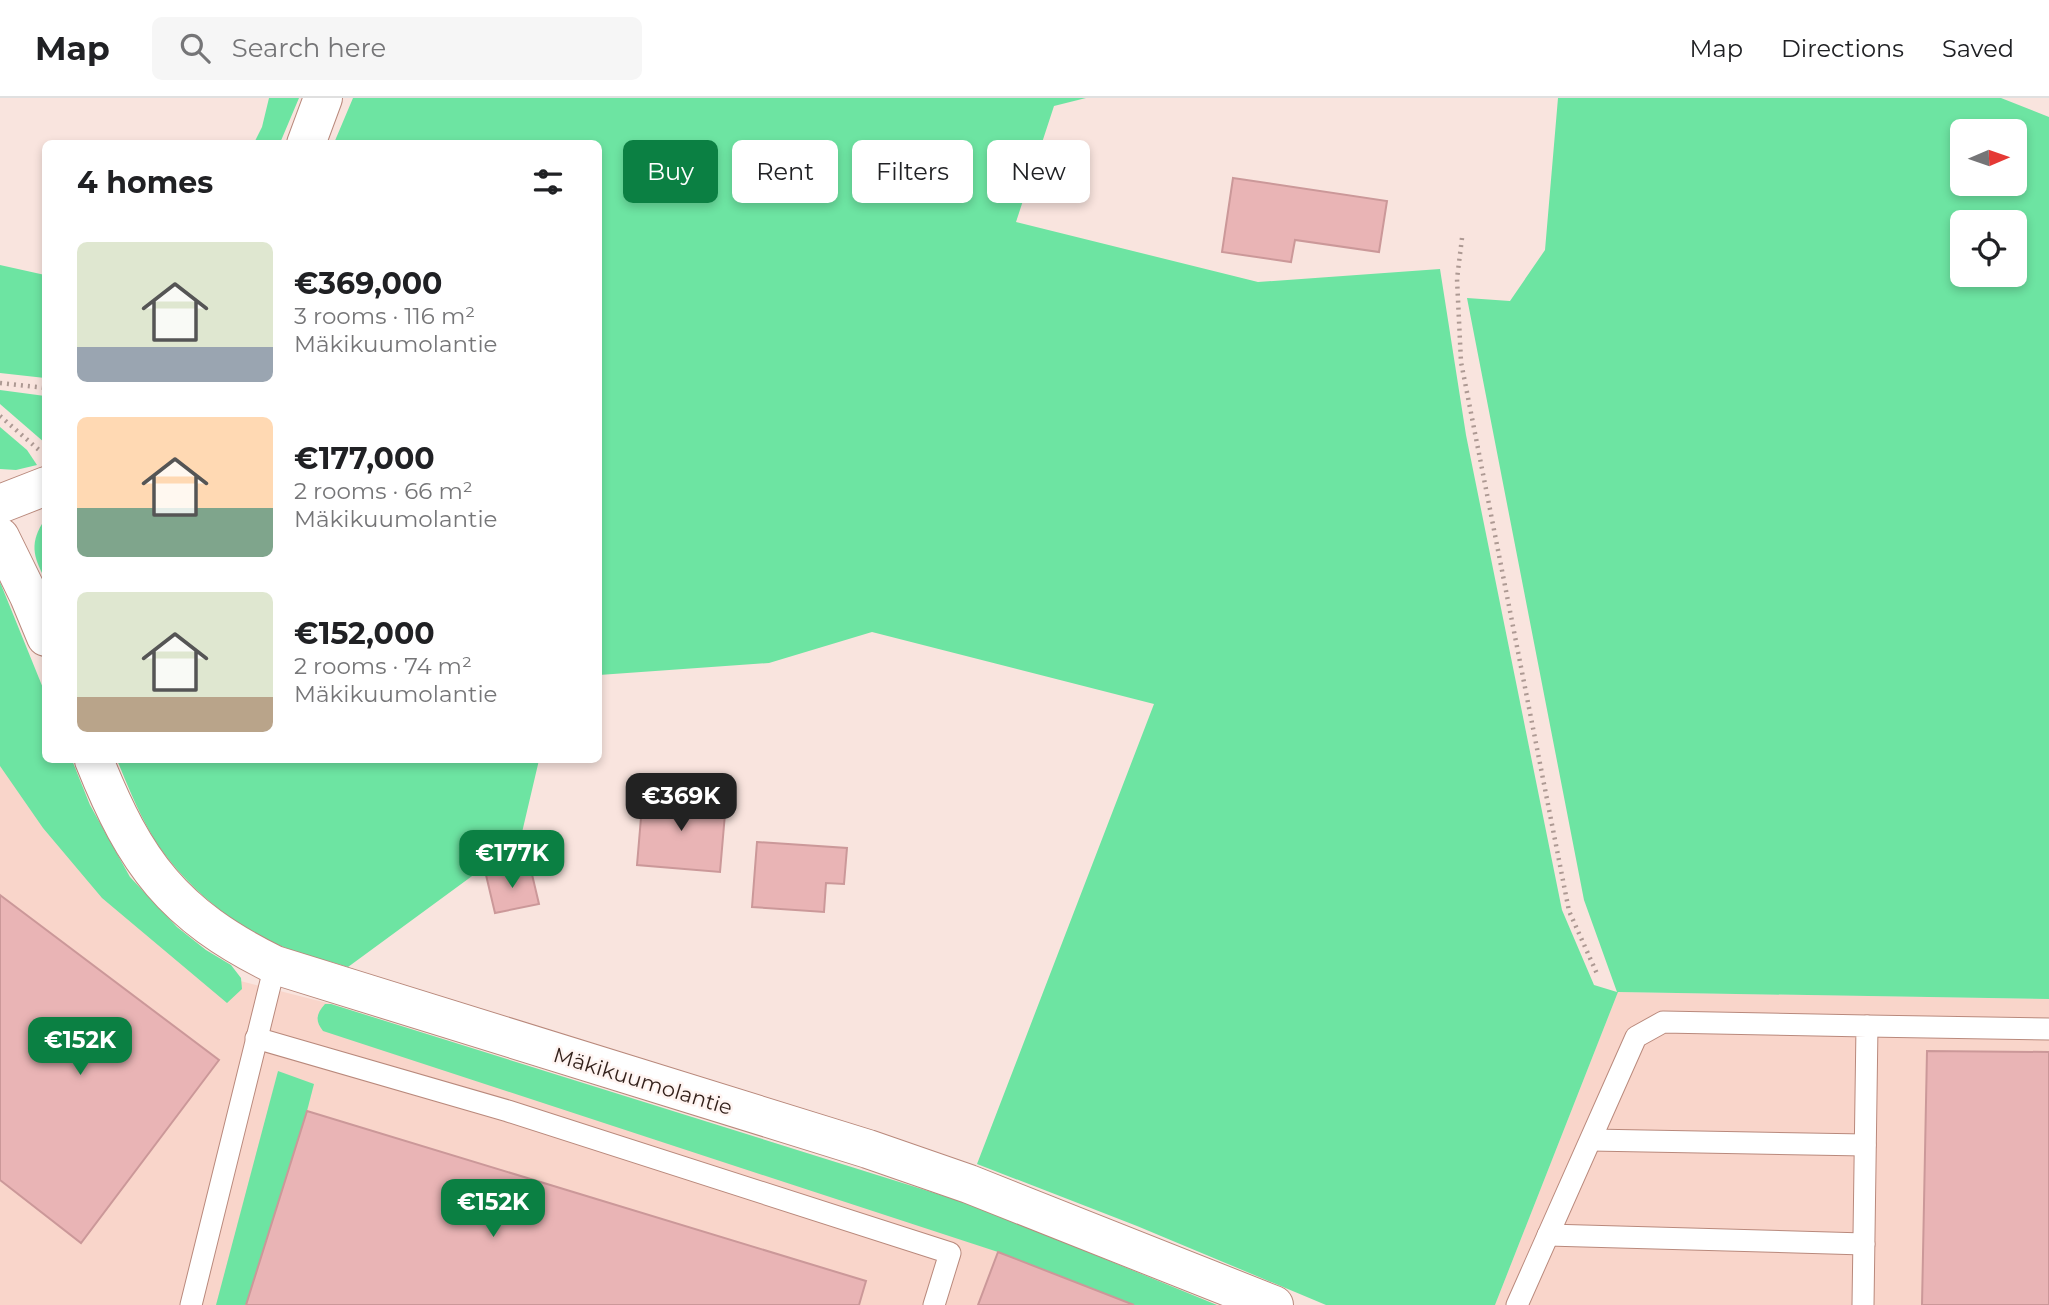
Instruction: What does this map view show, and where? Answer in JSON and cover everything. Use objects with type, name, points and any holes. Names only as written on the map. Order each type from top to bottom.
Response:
[{"type":"street","points":[[307,140],[323,98]]},
{"type":"street","points":[[0,505],[42,487]]},
{"type":"street","points":[[0,537],[42,627]]},
{"type":"street","name":"Mäkikuumolantie","points":[[95,763],[121,822],[138,852],[162,885],[210,927],[239,947],[275,965],[868,1149],[970,1184],[1273,1305]]},
{"type":"lane","points":[[191,1305],[275,965]]},
{"type":"lane","points":[[1517,1305],[1636,1037],[1663,1022],[2049,1029]]},
{"type":"lane","points":[[1863,1305],[1867,1026]]},
{"type":"lane","points":[[256,1038],[508,1111],[950,1253],[934,1305]]},
{"type":"lane","points":[[1591,1140],[1865,1145]]},
{"type":"lane","points":[[1548,1235],[1864,1244]]},
{"type":"path","points":[[1462,238],[1457,279],[1461,362],[1569,911],[1598,976]]},
{"type":"path","points":[[0,383],[42,388]]},
{"type":"path","points":[[0,416],[42,452]]},
{"type":"shaded area","points":[[0,741],[217,975],[331,1004],[976,1206],[1217,1305],[0,1305]]},
{"type":"shaded area","points":[[1618,992],[2049,999],[2049,1305],[1495,1305]]},
{"type":"green space","points":[[269,98],[299,98],[281,140],[256,140],[262,127]]},
{"type":"green space","points":[[353,98],[1086,98],[1054,106],[1043,140],[987,140],[987,203],[1022,203],[1016,222],[1258,282],[1440,269],[1466,435],[1562,910],[1594,985],[1617,992],[1584,900],[1467,298],[1510,301],[1545,250],[1558,98],[2001,98],[2049,117],[2049,999],[1618,992],[1495,1305],[1326,1305],[1137,1226],[977,1164],[1154,704],[872,632],[769,663],[602,675],[602,140],[335,140]]},
{"type":"green space","points":[[0,265],[42,274],[42,378],[0,373]]},
{"type":"green space","points":[[0,390],[42,396],[42,440],[0,404]]},
{"type":"green space","points":[[0,427],[27,450],[37,465],[16,470],[0,469]]},
{"type":"green space","points":[[42,524],[42,572],[34,549]]},
{"type":"green space","points":[[0,582],[42,686],[42,763],[73,763],[90,805],[130,877],[177,927],[206,950],[231,965],[241,978],[242,989],[227,1003],[102,898],[43,828],[0,766]]},
{"type":"green space","points":[[118,763],[538,763],[520,841],[348,967],[262,938],[225,914],[175,867],[150,832]]},
{"type":"green space","points":[[325,1004],[976,1206],[1217,1305],[1134,1305],[998,1252],[323,1031],[318,1018]]},
{"type":"green space","points":[[278,1071],[314,1084],[307,1111],[246,1305],[216,1305]]},
{"type":"building","points":[[1233,178],[1387,201],[1379,252],[1295,240],[1291,262],[1222,252]]},
{"type":"building","points":[[643,794],[726,802],[720,872],[637,865]]},
{"type":"building","points":[[757,842],[847,848],[844,884],[826,883],[824,912],[752,907]]},
{"type":"building","points":[[530,866],[539,904],[495,913],[486,875]]},
{"type":"building","points":[[0,895],[219,1060],[81,1243],[0,1180]]},
{"type":"building","points":[[1927,1051],[2049,1052],[2049,1305],[1922,1305]]},
{"type":"building","points":[[307,1111],[866,1281],[859,1305],[246,1305]]},
{"type":"building","points":[[998,1252],[1134,1305],[978,1305]]}]
